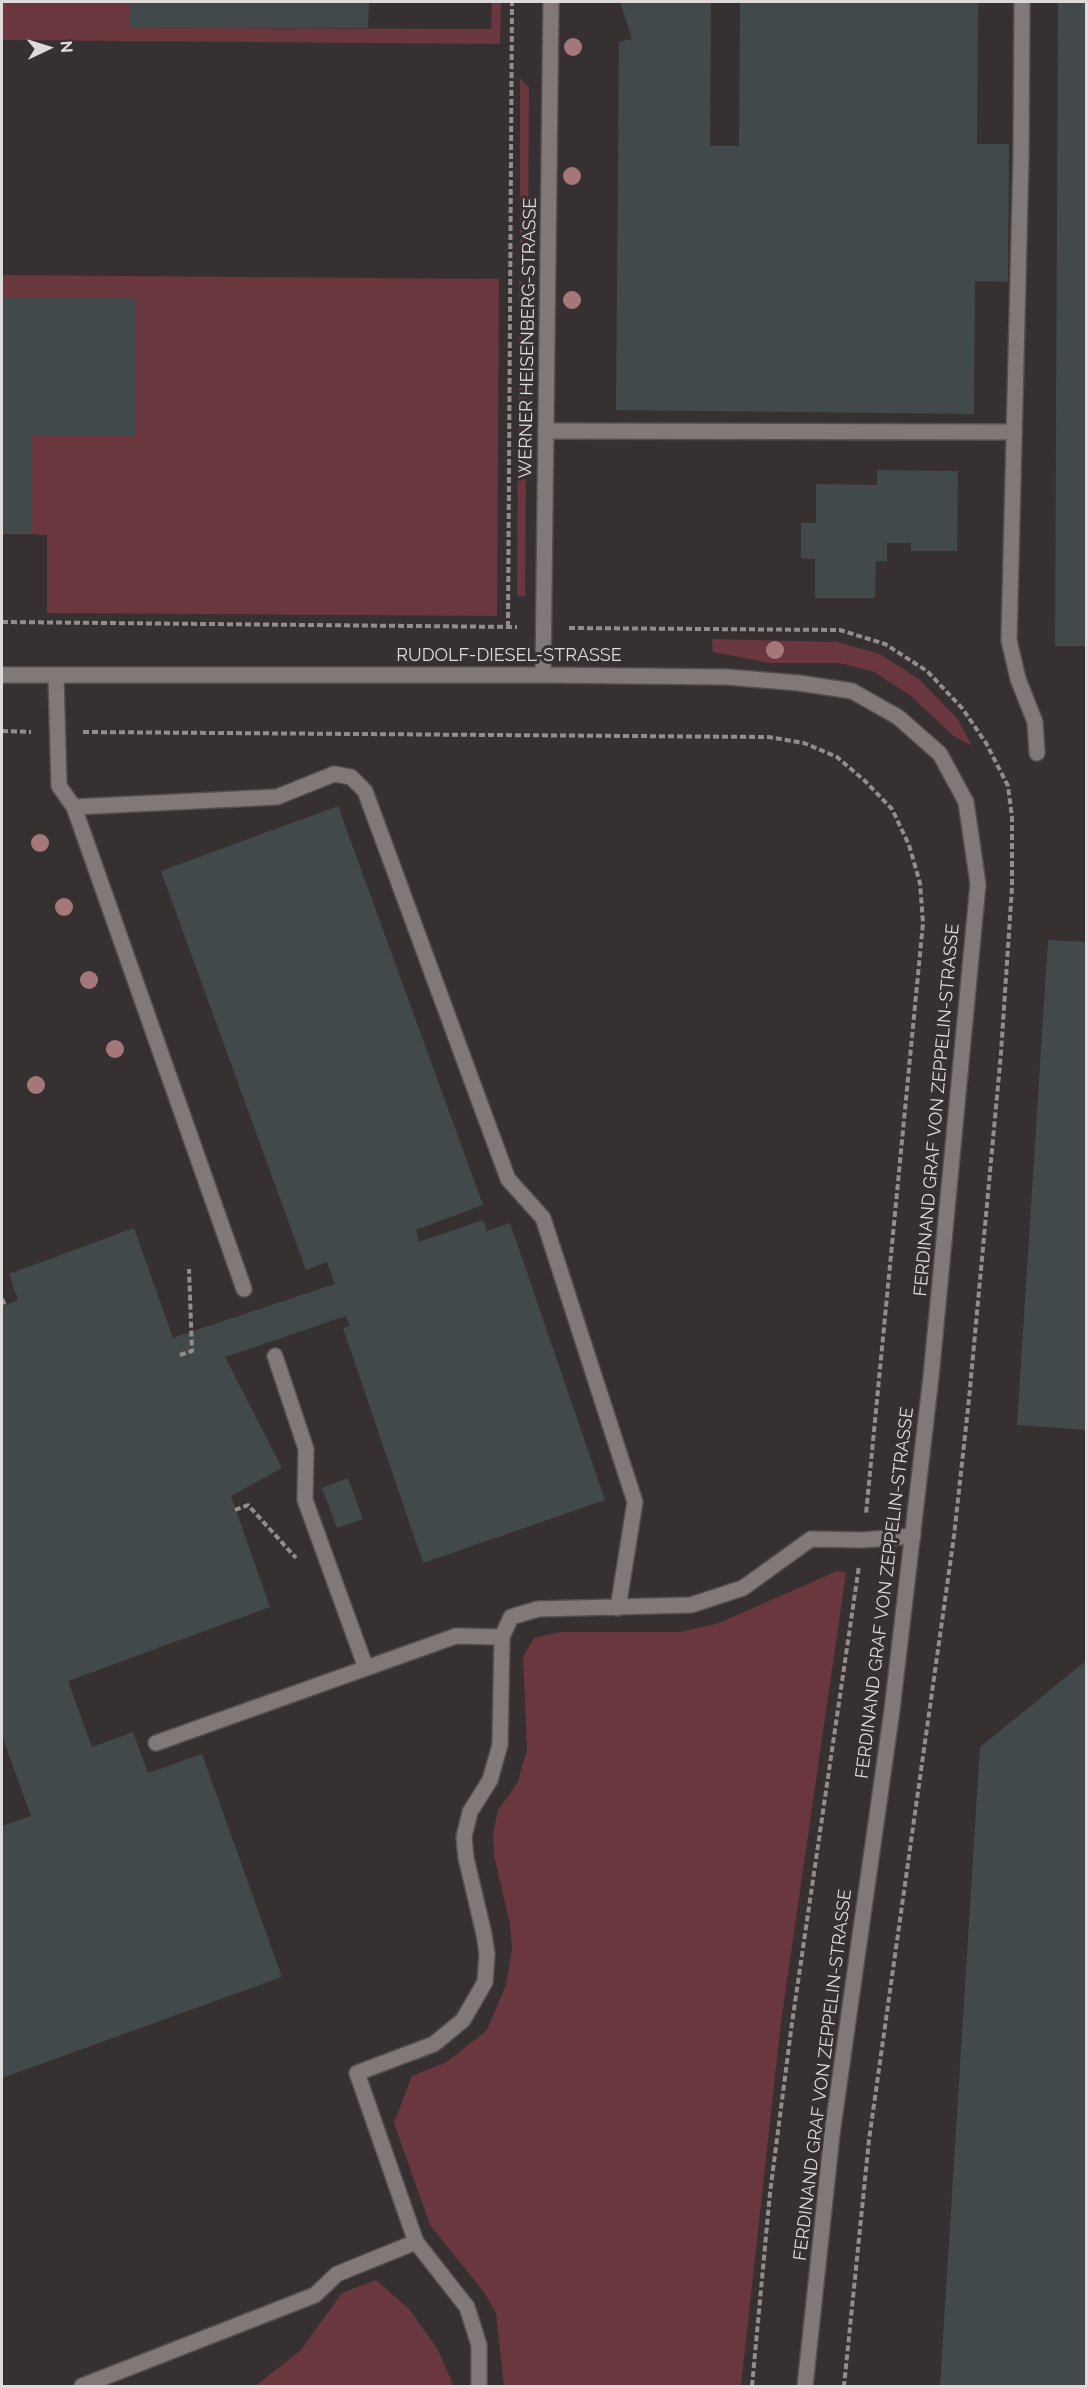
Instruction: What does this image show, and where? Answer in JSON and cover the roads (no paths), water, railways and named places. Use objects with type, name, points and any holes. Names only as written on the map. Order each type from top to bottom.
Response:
[{"type":"street","name":"WERNER HEISENBERG-STRASSE","points":[[543,675],[551,2]]},
{"type":"street","points":[[1022,2],[1021,158],[1008,640],[1018,679],[1035,722],[1037,753]]},
{"type":"street","points":[[546,431],[1012,432]]},
{"type":"street","name":"RUDOLF-DIESEL-STRASSE","points":[[2,675],[56,677],[543,675],[727,677],[800,683],[852,691],[898,717],[940,754],[966,802]]},
{"type":"street","points":[[56,677],[59,786],[74,807],[244,1289]]},
{"type":"street","points":[[74,807],[277,796],[334,774],[351,777],[365,791],[508,1179],[543,1218],[635,1502],[618,1608]]},
{"type":"street","name":"FERDINAND GRAF VON ZEPPELIN-STRASSE","points":[[805,2386],[832,2134],[892,1710],[931,1377],[978,884],[966,802]]},
{"type":"street","points":[[275,1356],[306,1449],[305,1500],[366,1668]]},
{"type":"street","points":[[478,2386],[479,2345],[467,2307],[416,2242],[357,2073],[434,2044],[463,2020],[485,1982],[487,1954],[466,1858],[464,1836],[470,1812],[490,1780],[500,1745],[502,1637],[511,1617],[538,1609],[691,1605],[743,1588],[811,1539],[863,1540],[913,1536]]},
{"type":"street","points":[[156,1743],[456,1636],[502,1637]]},
{"type":"street","points":[[82,2386],[315,2295],[337,2274],[416,2242]]}]
